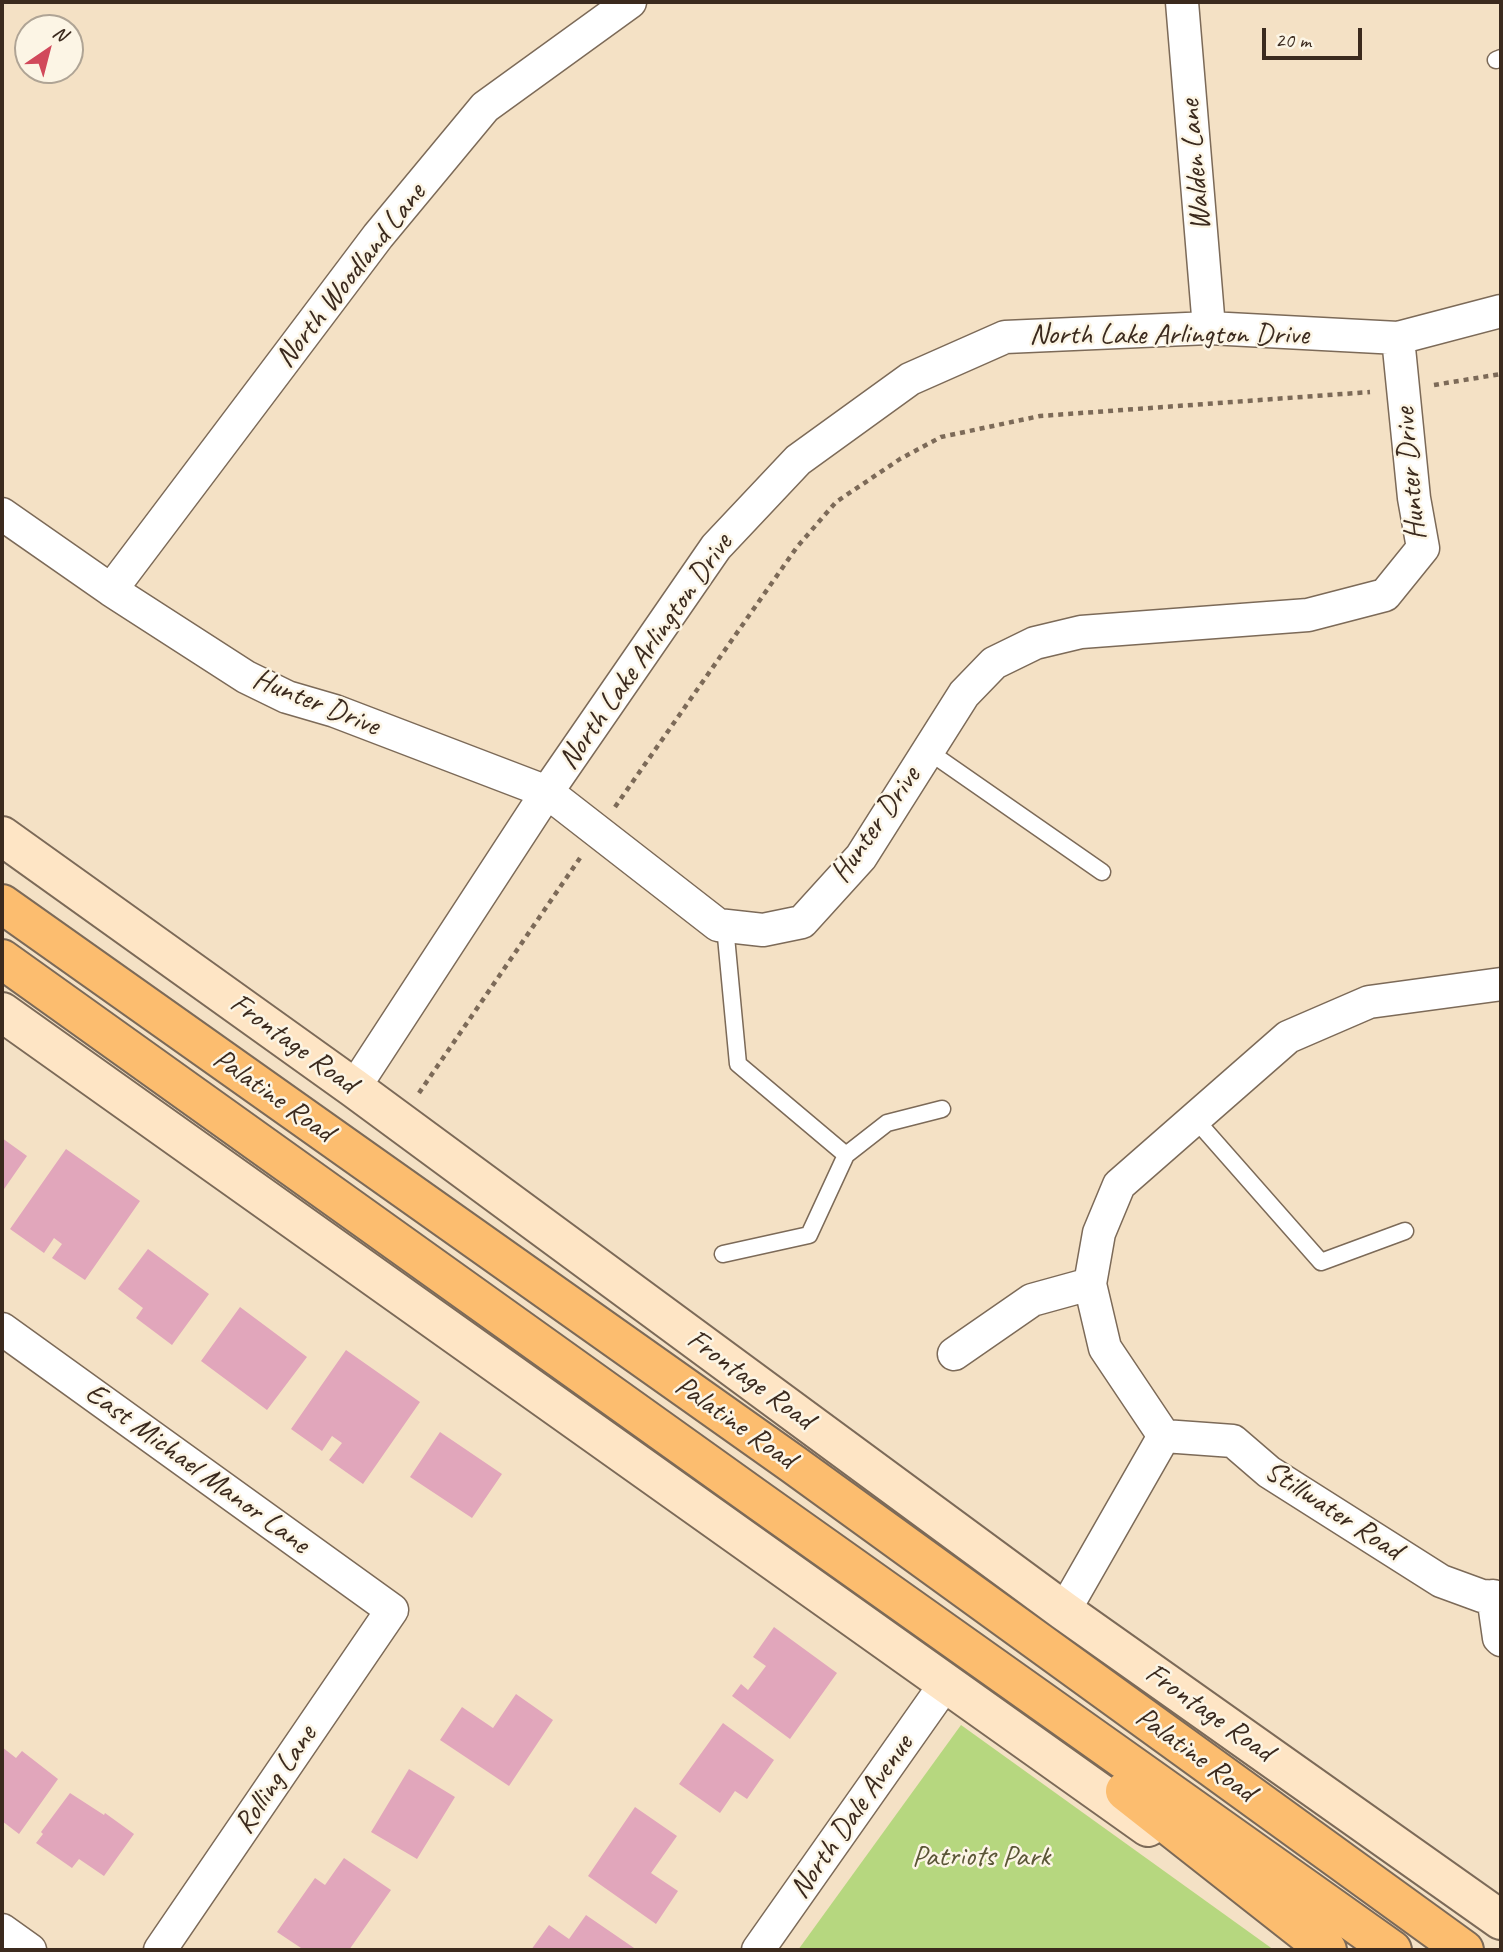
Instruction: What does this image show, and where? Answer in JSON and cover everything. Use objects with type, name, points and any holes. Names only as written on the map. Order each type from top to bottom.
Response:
[{"type":"highway","name":"Palatine Road","points":[[2,904],[793,1464],[1464,1950]]},
{"type":"highway","name":"Palatine Road","points":[[2,959],[1392,1950]]},
{"type":"highway","points":[[761,1502],[1327,1950]]},
{"type":"street","name":"North Woodland Lane","points":[[111,590],[378,236],[485,107],[630,2]]},
{"type":"street","name":"Walden Lane","points":[[1182,2],[1209,328]]},
{"type":"street","name":"North Lake Arlington Drive","points":[[363,1075],[547,792],[716,547],[798,460],[910,379],[1004,337],[1209,328],[1398,338],[1501,311]]},
{"type":"street","name":"Hunter Drive","points":[[2,514],[111,590],[246,677],[287,697],[335,711],[547,792],[718,925],[763,930],[802,922],[861,858],[964,694],[994,663],[1035,643],[1081,632],[1308,615],[1385,595],[1423,548],[1414,498],[1398,338]]},
{"type":"street","name":"Frontage Road","points":[[2,836],[363,1075],[1064,1611],[1501,1920]]},
{"type":"street","points":[[1064,1611],[1164,1436],[1105,1348],[1090,1284],[1099,1233],[1119,1185],[1288,1037],[1369,1002],[1501,984]]},
{"type":"street","points":[[2,1012],[1321,1950]]},
{"type":"street","points":[[954,1354],[1032,1300],[1090,1284]]},
{"type":"street","name":"East Michael Manor Lane","points":[[2,1329],[392,1609]]},
{"type":"street","name":"Stillwater Road","points":[[1164,1436],[1233,1441],[1269,1472],[1441,1581],[1482,1596],[1497,1597]]},
{"type":"street","points":[[1497,1597],[1501,1640]]},
{"type":"street","name":"Rolling Lane","points":[[160,1950],[392,1609]]},
{"type":"street","name":"North Dale Avenue","points":[[758,1950],[946,1683]]},
{"type":"street","points":[[2,1930],[30,1950]]},
{"type":"lane","points":[[928,751],[1102,872]]},
{"type":"lane","points":[[725,926],[738,1065],[846,1155]]},
{"type":"lane","points":[[723,1255],[809,1235],[846,1155],[887,1123],[942,1109]]},
{"type":"lane","points":[[1195,1119],[1321,1262],[1405,1231]]},
{"type":"path","points":[[363,1075],[417,1096],[797,547],[836,502],[900,458],[941,437],[1040,416],[1404,390],[1501,374]]},
{"type":"green space","name":"Patriots Park","points":[[961,1725],[1274,1950],[798,1950]]},
{"type":"building","points":[[2,1138],[27,1156],[2,1192]]},
{"type":"building","points":[[66,1149],[140,1201],[85,1280],[52,1258],[62,1244],[54,1238],[44,1253],[10,1229]]},
{"type":"building","points":[[148,1249],[209,1294],[172,1345],[136,1318],[143,1308],[118,1289]]},
{"type":"building","points":[[240,1307],[307,1357],[267,1410],[201,1361]]},
{"type":"building","points":[[346,1350],[420,1402],[363,1484],[329,1460],[342,1443],[332,1436],[322,1451],[291,1429]]},
{"type":"building","points":[[440,1432],[502,1474],[472,1518],[410,1477]]},
{"type":"building","points":[[774,1627],[837,1673],[790,1739],[732,1696],[741,1684],[748,1690],[766,1666],[753,1657]]},
{"type":"building","points":[[516,1694],[553,1720],[509,1786],[440,1740],[462,1707],[493,1728]]},
{"type":"building","points":[[723,1723],[774,1760],[747,1799],[735,1791],[720,1813],[679,1784]]},
{"type":"building","points":[[2,1747],[16,1758],[22,1751],[58,1779],[19,1834],[2,1821]]},
{"type":"building","points":[[409,1769],[455,1797],[417,1859],[371,1832]]},
{"type":"building","points":[[70,1793],[134,1834],[104,1876],[79,1859],[72,1868],[36,1843]]},
{"type":"building","points":[[635,1807],[677,1836],[651,1873],[678,1891],[656,1924],[588,1876]]},
{"type":"building","points":[[344,1858],[391,1890],[349,1950],[304,1950],[277,1932],[315,1878],[325,1885]]},
{"type":"building","points":[[586,1915],[637,1950],[531,1950],[549,1925],[569,1939]]}]
